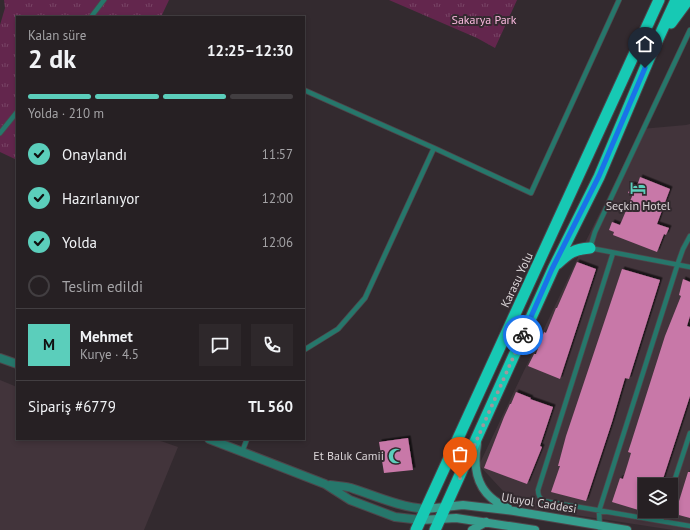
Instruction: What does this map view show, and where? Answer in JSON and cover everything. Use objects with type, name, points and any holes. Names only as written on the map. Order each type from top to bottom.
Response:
[{"type":"highway","points":[[641,41],[651,0]]},
{"type":"highway","points":[[641,41],[659,0]]},
{"type":"highway","points":[[438,525],[552,269],[599,176],[651,54],[676,0]]},
{"type":"highway","points":[[651,54],[688,0]]},
{"type":"highway","name":"Karasu Yolu","points":[[418,525],[641,41]]},
{"type":"highway","points":[[552,269],[568,254],[578,249],[590,248]]},
{"type":"main road","points":[[479,434],[476,446],[475,465],[479,482],[488,495],[503,506],[514,511]]},
{"type":"main road","name":"Uluyol Caddesi","points":[[426,508],[463,504],[514,511],[600,528],[627,530]]},
{"type":"main road","points":[[418,525],[438,525],[456,518],[486,522],[500,527],[535,530]]},
{"type":"main road","points":[[472,530],[486,522]]},
{"type":"street","points":[[0,358],[16,364]]},
{"type":"street","points":[[211,440],[325,484],[350,500],[395,518],[418,525]]},
{"type":"street","points":[[325,484],[353,488],[390,502],[413,508],[426,508]]},
{"type":"lane","points":[[92,16],[104,0]]},
{"type":"lane","points":[[305,90],[531,193],[619,0]]},
{"type":"lane","points":[[690,30],[595,232],[590,248],[690,267]]},
{"type":"lane","points":[[0,133],[16,113]]},
{"type":"lane","points":[[305,349],[338,329],[365,298],[434,148]]},
{"type":"lane","points":[[600,528],[599,511],[677,265],[690,236]]},
{"type":"lane","points":[[613,252],[538,494],[540,499],[544,501],[690,526]]},
{"type":"lane","points":[[675,478],[690,433]]},
{"type":"lane","points":[[242,452],[247,440]]},
{"type":"shaded area","points":[[690,124],[690,530],[673,530],[517,506],[479,465],[641,129]]},
{"type":"shaded area","points":[[0,380],[16,387],[16,440],[158,440],[178,447],[144,530],[0,530]]},
{"type":"green space","points":[[4,0],[169,0],[161,16],[16,16],[16,160],[0,152],[0,25],[5,8]]},
{"type":"green space","name":"Sakarya Park","points":[[389,0],[517,0],[495,48],[477,38]]},
{"type":"building","points":[[640,177],[670,189],[657,224],[669,228],[666,235],[664,234],[657,252],[613,235],[614,232],[609,230],[612,222],[620,225],[633,194],[628,193],[632,184],[637,186]]},
{"type":"building","points":[[577,262],[596,269],[560,379],[528,366],[534,354],[536,354],[544,332],[546,333]]},
{"type":"building","points":[[622,269],[660,280],[629,379],[625,378],[586,501],[551,492],[560,466],[558,466],[566,436]]},
{"type":"building","points":[[683,279],[690,282],[690,316],[687,326],[690,327],[690,396],[663,478],[638,478],[638,510],[612,502],[620,478],[623,479],[631,453],[628,452],[665,336],[681,296],[679,295]]},
{"type":"building","points":[[516,392],[531,398],[530,399],[553,407],[540,446],[542,447],[527,484],[484,468],[504,417]]},
{"type":"building","name":"Et Balık Camii","points":[[408,438],[413,470],[384,473],[379,442]]},
{"type":"building","points":[[688,472],[690,472],[690,518],[678,515],[678,504]]},
{"type":"way so far","points":[[460,478],[523,335]]},
{"type":"place","name":"Seçkin Hotel","points":[[638,188]]},
{"type":"place","name":"Et Balık Camii","points":[[396,456]]},
{"type":"route","points":[[523,335],[552,269],[599,176],[645,68]]}]
